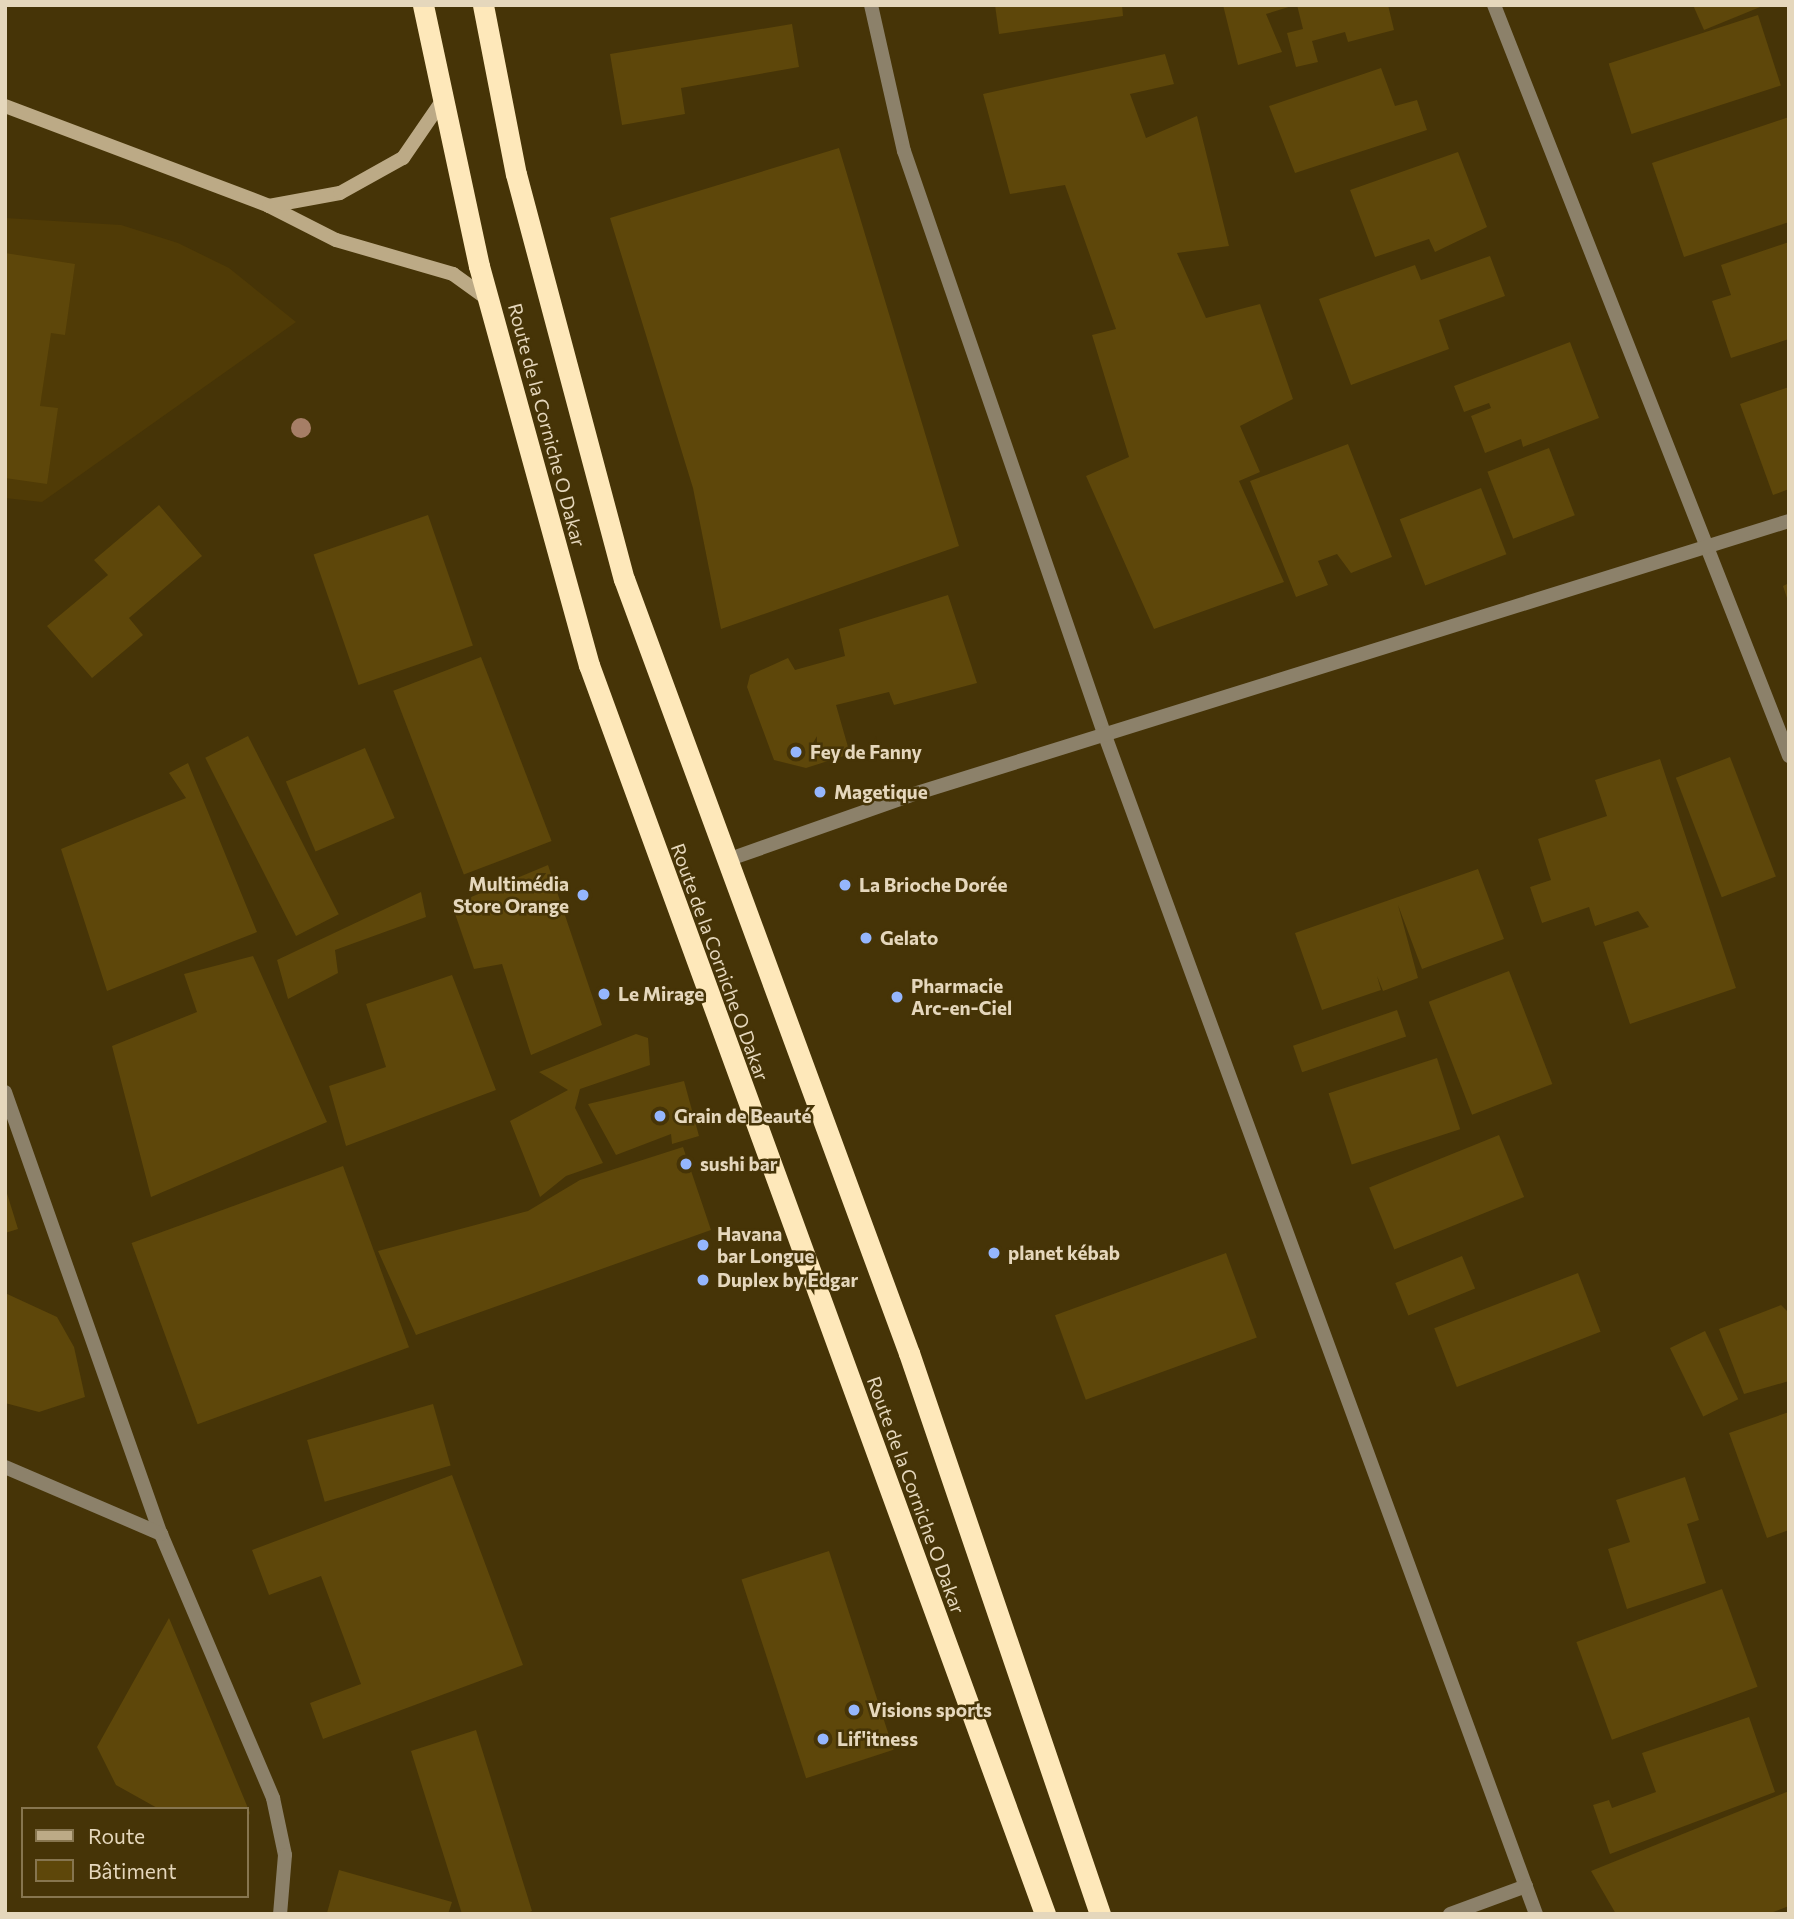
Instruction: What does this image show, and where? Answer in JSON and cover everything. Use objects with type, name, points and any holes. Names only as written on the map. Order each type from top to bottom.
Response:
[{"type":"highway","name":"Route de la Corniche O Dakar","points":[[423,5],[440,104],[490,301],[589,664],[1045,1914]]},
{"type":"highway","name":"Route de la Corniche O Dakar","points":[[483,5],[516,174],[624,579],[909,1353],[1100,1914]]},
{"type":"street","points":[[871,5],[904,151],[1104,733],[1536,1914]]},
{"type":"street","points":[[1494,5],[1703,547],[1789,756]]},
{"type":"street","points":[[269,206],[340,193],[403,158],[440,104]]},
{"type":"street","points":[[5,106],[269,206],[336,240],[453,274],[490,301]]},
{"type":"street","points":[[727,860],[1104,733],[1789,521]]},
{"type":"street","points":[[5,1092],[161,1534],[273,1798],[285,1855],[280,1914]]},
{"type":"street","points":[[5,1467],[161,1534]]},
{"type":"street","points":[[1450,1914],[1526,1886]]},
{"type":"shaded area","points":[[5,218],[121,225],[178,243],[229,268],[296,322],[42,502],[5,498]]},
{"type":"building","points":[[995,5],[1122,5],[1123,16],[999,34]]},
{"type":"building","points":[[1223,5],[1295,5],[1266,14],[1282,52],[1238,65]]},
{"type":"building","points":[[1297,5],[1388,5],[1394,30],[1348,42],[1345,32],[1312,41],[1318,62],[1296,67],[1287,33],[1303,29]]},
{"type":"building","points":[[1693,5],[1765,5],[1704,30]]},
{"type":"building","points":[[1758,15],[1781,85],[1632,134],[1609,64]]},
{"type":"building","points":[[792,24],[799,67],[681,88],[685,114],[622,125],[610,54]]},
{"type":"building","points":[[1165,54],[1174,84],[1130,94],[1146,138],[1197,116],[1229,246],[1177,253],[1206,318],[1260,304],[1293,399],[1240,426],[1260,472],[1239,481],[1284,582],[1154,629],[1086,476],[1129,457],[1092,335],[1116,329],[1065,185],[1010,194],[983,94]]},
{"type":"building","points":[[1381,68],[1395,106],[1417,100],[1427,130],[1295,173],[1269,106]]},
{"type":"building","points":[[1789,117],[1789,222],[1684,257],[1652,163]]},
{"type":"building","points":[[839,148],[959,546],[721,629],[693,488],[610,218]]},
{"type":"building","points":[[1458,152],[1487,227],[1435,252],[1429,239],[1375,257],[1350,190]]},
{"type":"building","points":[[1789,242],[1789,339],[1731,358],[1712,301],[1731,295],[1721,265]]},
{"type":"building","points":[[5,253],[75,264],[65,335],[51,333],[40,406],[58,408],[47,484],[5,478]]},
{"type":"building","points":[[1490,256],[1505,296],[1439,320],[1449,349],[1351,385],[1319,299],[1415,265],[1421,280]]},
{"type":"building","points":[[1570,342],[1599,418],[1523,447],[1521,439],[1485,453],[1471,416],[1491,408],[1489,403],[1464,412],[1454,386]]},
{"type":"building","points":[[1789,387],[1789,489],[1773,495],[1740,404]]},
{"type":"building","points":[[1348,444],[1392,557],[1351,573],[1337,554],[1318,561],[1328,585],[1296,597],[1250,481]]},
{"type":"building","points":[[1549,448],[1575,515],[1513,539],[1487,472]]},
{"type":"building","points":[[1481,488],[1506,554],[1425,585],[1400,519]]},
{"type":"building","points":[[159,505],[202,556],[129,618],[143,635],[92,678],[47,626],[108,575],[94,560]]},
{"type":"building","points":[[428,515],[473,645],[359,685],[314,554]]},
{"type":"building","points":[[1789,583],[1789,601],[1788,601],[1783,586]]},
{"type":"building","points":[[948,595],[977,683],[894,705],[889,692],[836,705],[850,754],[806,768],[774,760],[747,687],[750,675],[788,658],[795,670],[845,656],[839,629]]},
{"type":"building","points":[[481,657],[552,841],[464,875],[393,691]]},
{"type":"building","points":[[248,736],[339,914],[296,936],[205,758]]},
{"type":"building","points":[[365,748],[395,818],[316,852],[286,782]]},
{"type":"building","points":[[1730,757],[1776,876],[1722,897],[1676,778]]},
{"type":"building","points":[[1660,759],[1736,988],[1630,1024],[1603,942],[1649,927],[1638,911],[1595,926],[1589,907],[1542,923],[1530,887],[1551,880],[1538,839],[1607,816],[1595,780]]},
{"type":"building","points":[[188,763],[257,932],[107,991],[61,849],[186,798],[169,773]]},
{"type":"building","points":[[548,865],[602,1025],[531,1055],[502,964],[474,969],[452,905]]},
{"type":"building","points":[[1478,869],[1504,939],[1422,969],[1398,905],[1418,978],[1383,991],[1377,976],[1381,990],[1322,1010],[1295,933]]},
{"type":"building","points":[[421,892],[426,917],[335,950],[338,973],[288,999],[277,960]]},
{"type":"building","points":[[253,956],[327,1122],[151,1197],[112,1046],[197,1012],[184,974]]},
{"type":"building","points":[[1509,971],[1552,1084],[1472,1115],[1429,1002]]},
{"type":"building","points":[[452,975],[496,1090],[346,1146],[329,1086],[386,1067],[366,1004]]},
{"type":"building","points":[[1397,1010],[1406,1036],[1302,1072],[1293,1046]]},
{"type":"building","points":[[636,1034],[648,1038],[650,1065],[580,1089],[575,1108],[603,1163],[566,1176],[540,1197],[510,1121],[568,1090],[539,1072]]},
{"type":"building","points":[[1437,1058],[1460,1129],[1352,1165],[1329,1093]]},
{"type":"building","points":[[684,1081],[699,1136],[672,1144],[671,1134],[616,1155],[588,1104]]},
{"type":"building","points":[[1499,1135],[1524,1197],[1394,1250],[1369,1187]]},
{"type":"building","points":[[683,1147],[711,1230],[416,1335],[378,1251],[528,1211],[580,1180]]},
{"type":"building","points":[[343,1166],[409,1347],[198,1424],[132,1243]]},
{"type":"building","points":[[5,1187],[18,1229],[5,1233]]},
{"type":"building","points":[[1226,1253],[1257,1338],[1086,1400],[1055,1315]]},
{"type":"building","points":[[1462,1256],[1475,1288],[1408,1315],[1395,1283]]},
{"type":"building","points":[[1578,1273],[1601,1332],[1457,1387],[1434,1328]]},
{"type":"building","points":[[5,1293],[57,1317],[74,1347],[85,1397],[39,1412],[5,1403]]},
{"type":"building","points":[[1781,1305],[1789,1313],[1789,1381],[1744,1394],[1719,1329]]},
{"type":"building","points":[[1705,1331],[1738,1399],[1703,1416],[1670,1348]]},
{"type":"building","points":[[433,1404],[451,1466],[325,1502],[307,1440]]},
{"type":"building","points":[[1789,1412],[1789,1530],[1767,1538],[1729,1433]]},
{"type":"building","points":[[452,1475],[523,1665],[323,1739],[310,1703],[361,1684],[321,1576],[269,1595],[252,1550]]},
{"type":"building","points":[[1685,1477],[1699,1520],[1687,1524],[1706,1583],[1627,1609],[1608,1549],[1630,1542],[1616,1500]]},
{"type":"building","points":[[829,1551],[894,1750],[806,1778],[742,1579]]},
{"type":"building","points":[[1722,1589],[1758,1687],[1612,1740],[1576,1642]]},
{"type":"building","points":[[169,1618],[248,1807],[155,1807],[116,1785],[97,1747]]},
{"type":"building","points":[[1749,1717],[1775,1792],[1610,1854],[1593,1805],[1609,1800],[1612,1808],[1656,1792],[1642,1753]]},
{"type":"building","points":[[476,1730],[532,1911],[525,1914],[462,1914],[411,1751]]},
{"type":"building","points":[[1789,1791],[1789,1906],[1768,1914],[1616,1914],[1591,1871]]},
{"type":"building","points":[[339,1870],[452,1902],[448,1914],[327,1913]]},
{"type":"place","name":"Fey de Fanny","points":[[796,752]]},
{"type":"place","name":"Magetique","points":[[820,792]]},
{"type":"place","name":"La Brioche Dorée","points":[[845,885]]},
{"type":"place","name":"Multimédia Store Orange","points":[[583,895]]},
{"type":"place","name":"Gelato","points":[[866,938]]},
{"type":"place","name":"Le Mirage","points":[[604,994]]},
{"type":"place","name":"Pharmacie Arc-en-Ciel","points":[[897,997]]},
{"type":"place","name":"Grain de Beauté","points":[[660,1116]]},
{"type":"place","name":"sushi bar","points":[[686,1164]]},
{"type":"place","name":"Havana bar Longue","points":[[703,1245]]},
{"type":"place","name":"planet kébab","points":[[994,1253]]},
{"type":"place","name":"Duplex by Edgar","points":[[703,1280]]},
{"type":"place","name":"Visions sports","points":[[854,1710]]},
{"type":"place","name":"Lif'itness","points":[[823,1739]]}]
